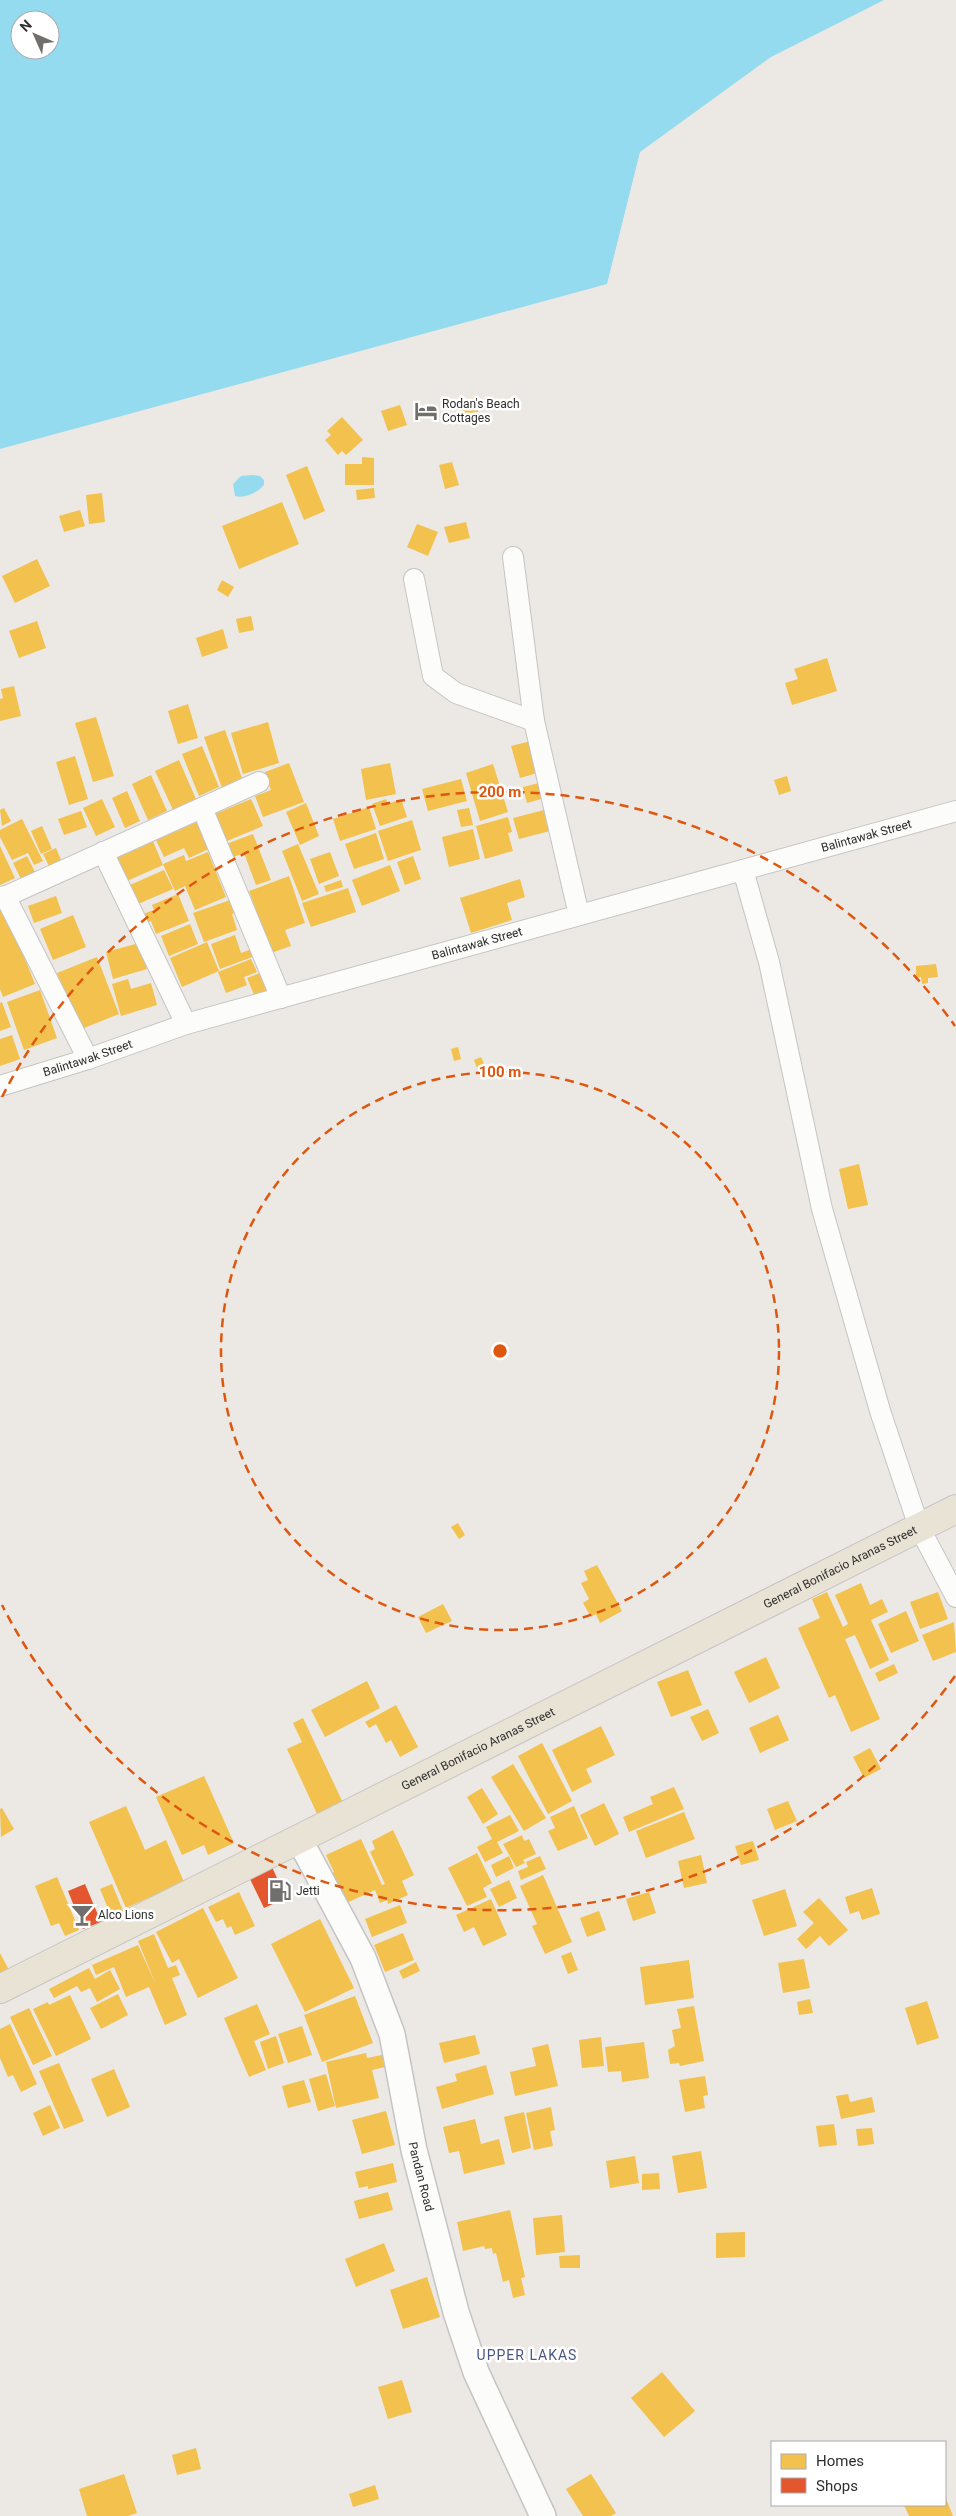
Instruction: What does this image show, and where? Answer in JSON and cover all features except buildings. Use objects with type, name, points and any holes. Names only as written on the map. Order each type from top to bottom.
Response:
[{"type":"main road","name":"General Bonifacio Aranas Street","points":[[0,1989],[956,1509]]},
{"type":"street","points":[[514,557],[534,721],[579,915]]},
{"type":"street","points":[[414,579],[433,676],[443,686],[456,693],[534,721]]},
{"type":"street","points":[[88,1059],[3,897],[258,782]]},
{"type":"street","points":[[202,808],[281,998]]},
{"type":"street","name":"Balintawak Street","points":[[0,1086],[88,1059],[186,1024],[956,811]]},
{"type":"street","points":[[103,852],[186,1024]]},
{"type":"street","points":[[743,870],[769,962],[822,1208],[881,1414],[919,1527],[956,1598]]},
{"type":"street","name":"Pandan Road","points":[[299,1839],[363,1958],[392,2034],[414,2150],[456,2312],[476,2372],[543,2516]]},
{"type":"water","points":[[0,0],[884,0],[771,57],[640,152],[607,284],[0,449]]},
{"type":"water","points":[[241,476],[260,476],[264,480],[264,485],[251,495],[235,496],[233,484]]},
{"type":"place","name":"Rodan's Beach Cottages","points":[[426,411]]},
{"type":"place","name":"Jetti","points":[[280,1891]]},
{"type":"place","name":"Alco Lions","points":[[82,1915]]},
{"type":"district","name":"UPPER LAKAS","points":[[527,2355]]}]
